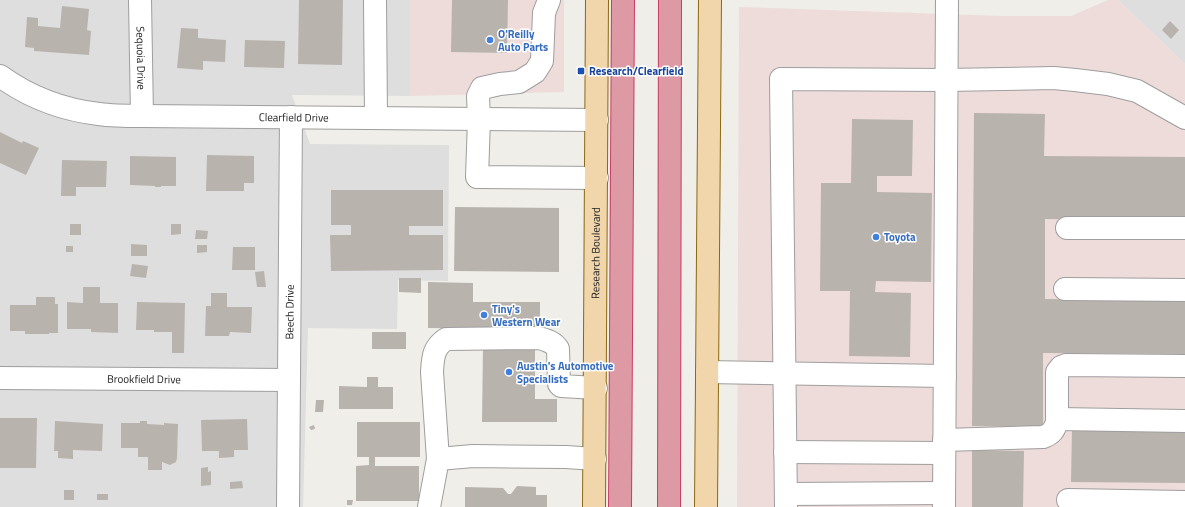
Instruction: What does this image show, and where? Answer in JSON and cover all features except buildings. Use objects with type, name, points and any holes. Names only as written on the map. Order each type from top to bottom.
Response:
[{"type":"highway","points":[[620,507],[623,0]]},
{"type":"highway","points":[[669,507],[670,0]]},
{"type":"main road","name":"Research Boulevard","points":[[594,507],[596,388],[597,0]]},
{"type":"main road","points":[[706,507],[710,0]]},
{"type":"street","name":"Sequoia Drive","points":[[140,0],[142,116]]},
{"type":"street","points":[[375,0],[376,118]]},
{"type":"street","points":[[549,0],[544,12],[542,61],[535,72],[519,82],[482,88],[478,96],[479,119],[477,177],[596,178]]},
{"type":"street","points":[[947,0],[946,80],[944,500],[786,500],[781,79],[946,80],[1054,78],[1108,84],[1137,91],[1185,118]]},
{"type":"street","name":"Clearfield Drive","points":[[0,76],[35,98],[65,108],[99,114],[142,116],[597,120]]},
{"type":"street","name":"Beech Drive","points":[[288,507],[291,117]]},
{"type":"street","points":[[1067,228],[1185,228]]},
{"type":"street","points":[[1065,289],[1185,290]]},
{"type":"street","points":[[429,507],[438,459],[432,372],[433,358],[439,344],[446,339],[545,339],[558,348],[559,384],[566,387],[596,388]]},
{"type":"street","points":[[785,452],[944,446],[1043,437],[1050,435],[1054,429],[1057,419],[1057,375],[1060,367],[1072,364],[1185,366]]},
{"type":"street","points":[[707,372],[945,376]]},
{"type":"street","name":"Brookfield Drive","points":[[0,378],[288,380]]},
{"type":"street","points":[[1057,419],[1185,421]]},
{"type":"street","points":[[438,459],[481,456],[566,457],[595,459]]},
{"type":"street","points":[[1068,500],[1185,502]]},
{"type":"shaded area","points":[[0,0],[410,0],[410,96],[292,95],[310,144],[449,145],[448,281],[398,280],[397,329],[308,328],[303,507],[0,507]]},
{"type":"shaded area","points":[[410,0],[564,0],[564,92],[410,96]]},
{"type":"shaded area","points":[[1108,0],[1118,0],[1185,64],[1185,507],[737,507],[739,7],[1001,16],[1071,16]]},
{"type":"shaded area","points":[[1118,0],[1185,0],[1185,64]]},
{"type":"place","name":"O'Reilly Auto Parts","points":[[490,40]]},
{"type":"place","name":"Research/Clearfield","points":[[581,71]]},
{"type":"place","name":"Toyota","points":[[876,237]]},
{"type":"place","name":"Tiny's Western Wear","points":[[484,315]]},
{"type":"place","name":"Austin's Automotive Specialists","points":[[509,372]]}]
